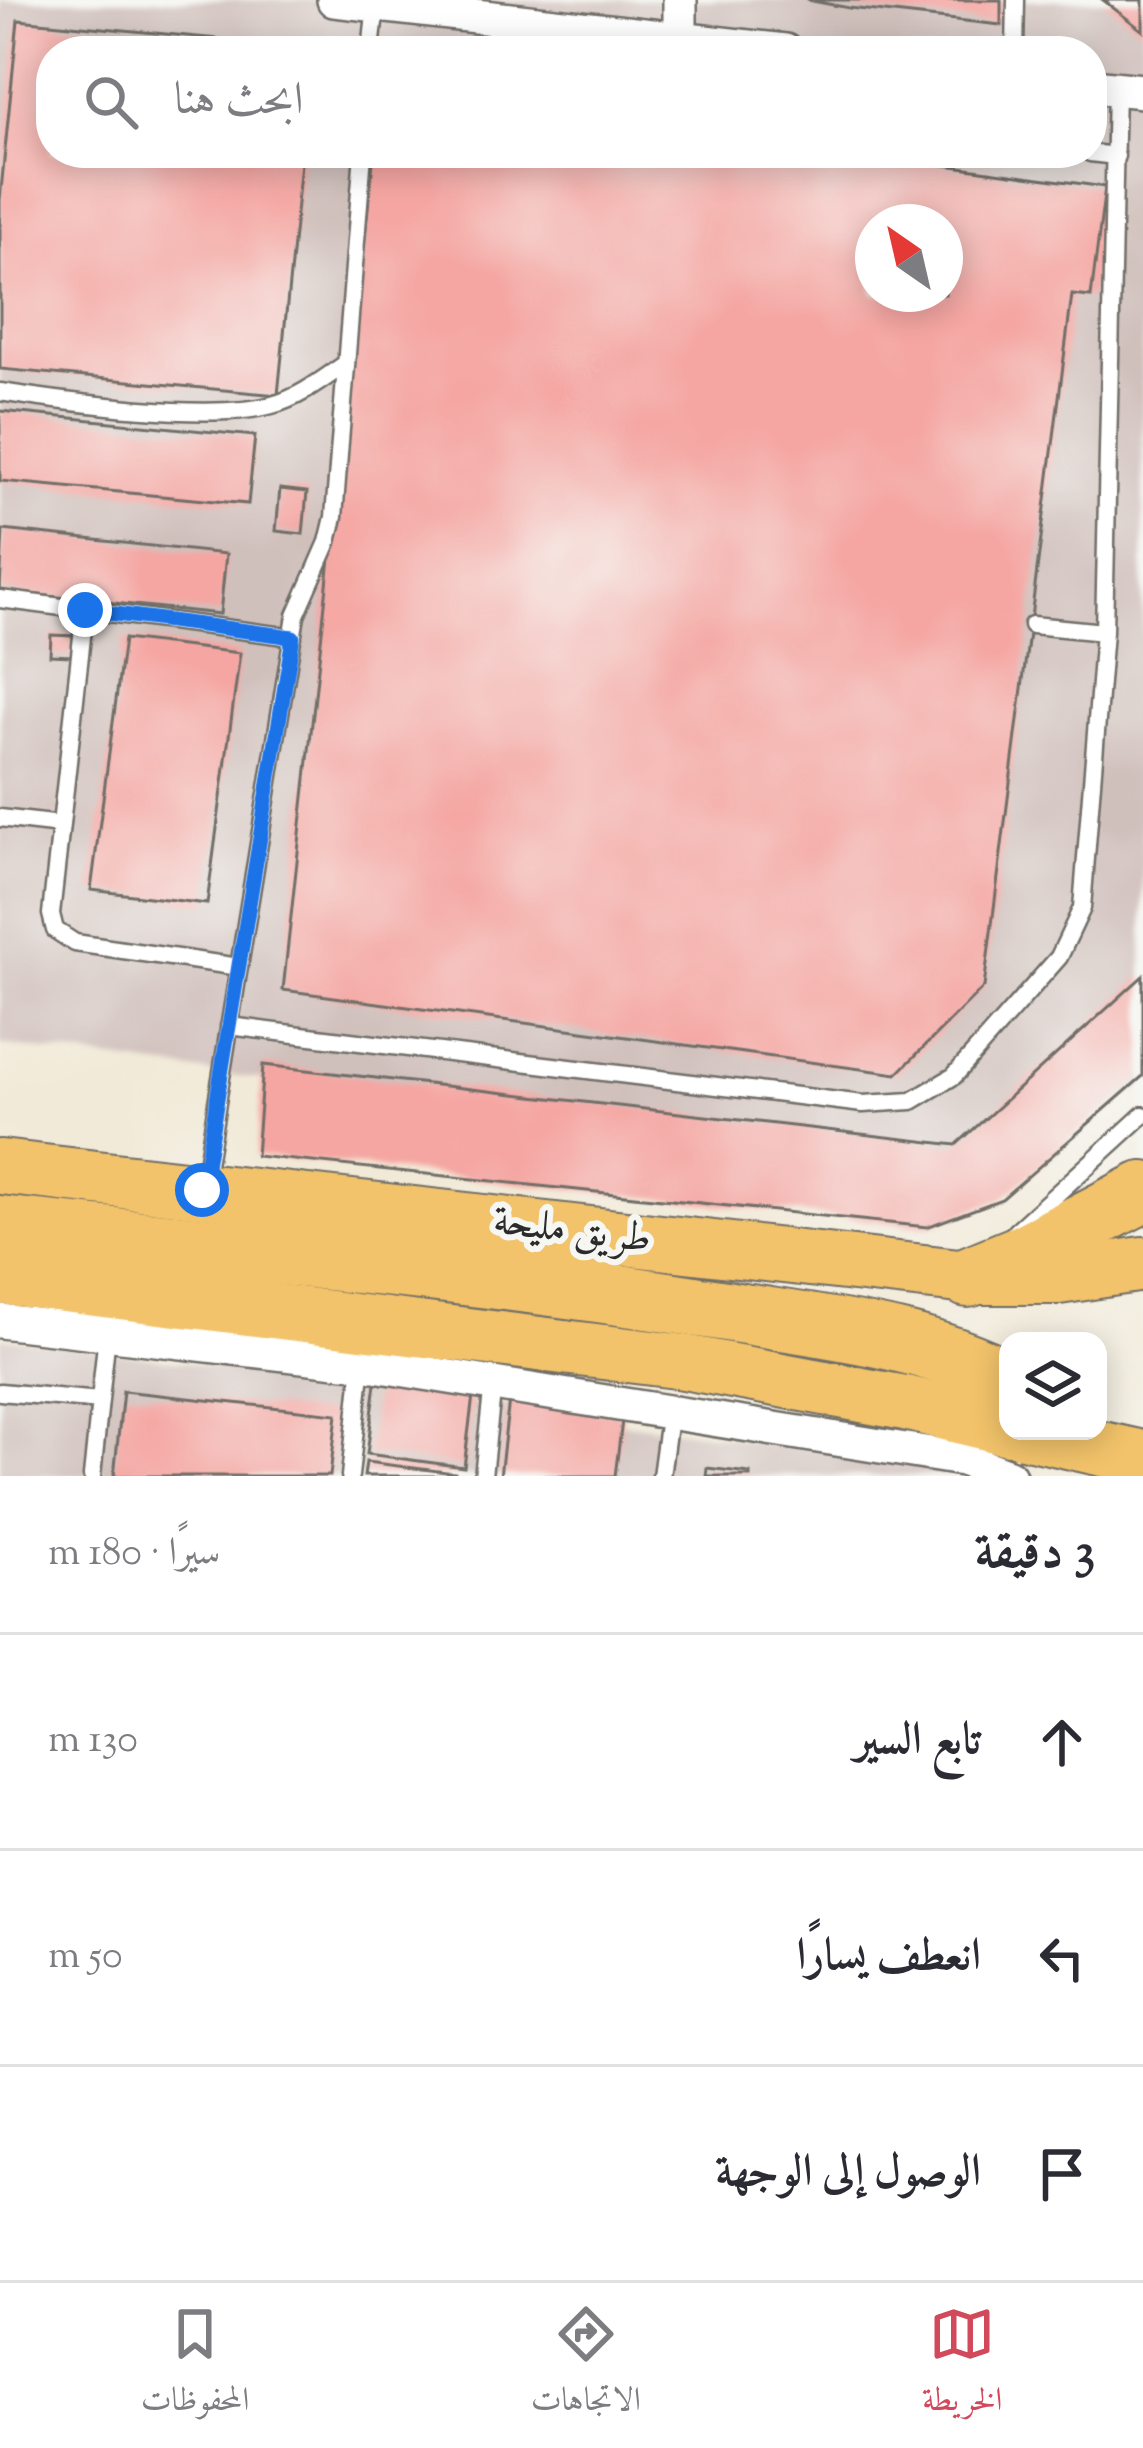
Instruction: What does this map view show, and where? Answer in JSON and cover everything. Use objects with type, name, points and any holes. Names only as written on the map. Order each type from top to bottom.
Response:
[{"type":"highway","points":[[968,1277],[1024,1254],[1143,1192]]},
{"type":"highway","points":[[0,1226],[600,1291],[905,1342],[999,1377]]},
{"type":"highway","points":[[1058,1277],[1143,1231]]},
{"type":"highway","points":[[1078,1440],[1104,1476]]},
{"type":"main road","name":"طريق مليحة","points":[[0,1167],[968,1277],[1058,1277],[1143,1264]]},
{"type":"main road","points":[[0,1276],[684,1361],[999,1426]]},
{"type":"main road","points":[[1062,1440],[1143,1459]]},
{"type":"street","points":[[334,0],[655,36]]},
{"type":"street","points":[[680,0],[680,36]]},
{"type":"street","points":[[0,1322],[493,1382],[962,1459],[1009,1476]]},
{"type":"lane","points":[[1016,0],[1016,36]]},
{"type":"lane","points":[[377,36],[389,4]]},
{"type":"lane","points":[[229,1026],[888,1106],[935,1090],[954,1076],[1059,957],[1077,926],[1085,891],[1104,632],[1117,89]]},
{"type":"lane","points":[[1107,155],[1116,156]]},
{"type":"lane","points":[[202,1190],[293,637],[302,597],[328,548],[334,517],[362,168]]},
{"type":"lane","points":[[0,392],[88,403],[238,410],[296,396],[345,364]]},
{"type":"lane","points":[[0,599],[293,637]]},
{"type":"lane","points":[[85,610],[52,914],[60,937],[239,968]]},
{"type":"lane","points":[[1033,625],[1104,632]]},
{"type":"lane","points":[[0,818],[61,825]]},
{"type":"lane","points":[[968,1277],[1143,1115]]},
{"type":"lane","points":[[92,1476],[107,1334]]},
{"type":"lane","points":[[350,1476],[362,1363]]},
{"type":"lane","points":[[483,1476],[493,1382]]},
{"type":"lane","points":[[0,1392],[100,1402]]},
{"type":"lane","points":[[661,1476],[670,1410]]},
{"type":"shaded area","points":[[0,0],[1143,0],[1143,1087],[1008,1178],[0,1045]]},
{"type":"shaded area","points":[[0,1337],[1014,1476],[0,1476]]},
{"type":"building","points":[[807,0],[1001,0],[1001,25],[849,8]]},
{"type":"building","points":[[1103,0],[1143,0],[1143,31]]},
{"type":"building","points":[[18,20],[187,36],[36,36],[36,168],[301,168],[278,395],[0,369],[0,200]]},
{"type":"building","points":[[372,168],[966,168],[1105,187],[1091,297],[1072,295],[984,987],[897,1074],[283,990]]},
{"type":"building","points":[[0,411],[255,436],[248,504],[0,481]]},
{"type":"building","points":[[280,489],[307,492],[303,534],[276,531]]},
{"type":"building","points":[[3,530],[226,554],[220,614],[0,591]]},
{"type":"building","points":[[51,635],[74,636],[72,656],[50,655]]},
{"type":"building","points":[[124,639],[240,653],[207,904],[91,890]]},
{"type":"building","points":[[1143,976],[1143,1076],[1002,1199],[927,1227],[256,1156],[263,1065],[956,1145]]},
{"type":"building","points":[[376,1383],[473,1396],[464,1467],[367,1454]]},
{"type":"building","points":[[123,1391],[337,1414],[330,1476],[114,1476]]},
{"type":"building","points":[[509,1400],[623,1413],[615,1476],[500,1476]]},
{"type":"building","points":[[366,1462],[455,1473],[455,1476],[364,1476]]},
{"type":"building","points":[[707,1468],[750,1473],[750,1476],[706,1476]]},
{"type":"route","points":[[85,610],[293,637],[202,1190]]}]
